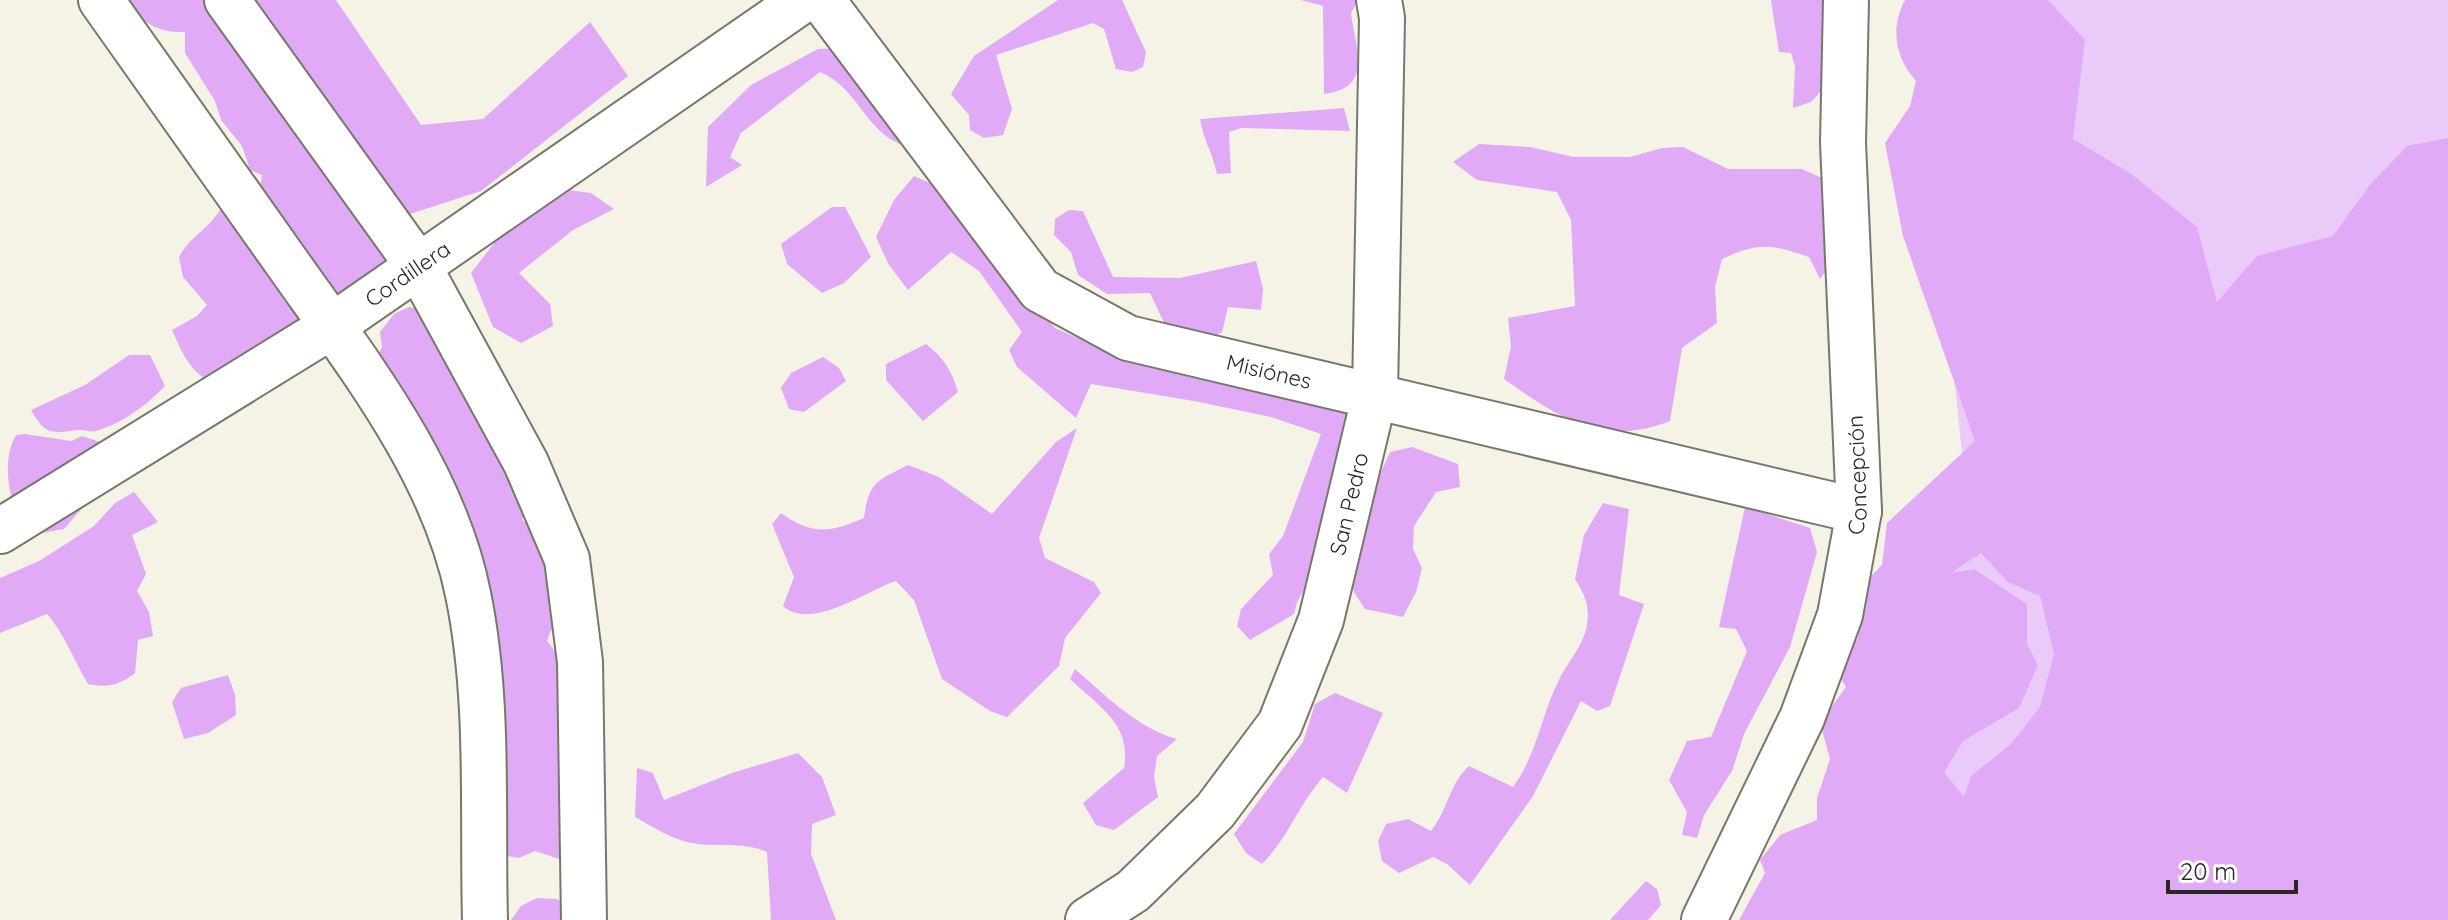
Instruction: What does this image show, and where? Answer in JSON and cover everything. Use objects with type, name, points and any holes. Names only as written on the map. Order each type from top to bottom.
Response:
[{"type":"street","points":[[101,0],[332,326],[396,423],[438,502],[468,591],[479,661],[485,920]]},
{"type":"street","points":[[227,0],[419,267],[526,463],[567,559],[580,662],[584,920]]},
{"type":"street","name":"Cordillera","points":[[0,531],[332,326],[803,0]]},
{"type":"street","name":"Misiónes","points":[[822,0],[1040,290],[1128,338],[1859,511]]},
{"type":"street","name":"San Pedro","points":[[1088,920],[1133,891],[1215,811],[1280,724],[1321,620],[1375,394],[1382,18],[1379,0]]},
{"type":"street","name":"Concepción","points":[[1704,920],[1802,718],[1840,615],[1859,511],[1843,143],[1846,0]]},
{"type":"shaded area","points":[[130,0],[214,0],[412,247],[338,302],[260,191],[262,175],[250,170],[242,146],[221,120],[215,101],[185,53],[185,32],[159,29],[145,21]]},
{"type":"shaded area","points":[[255,0],[336,0],[421,125],[483,119],[590,22],[628,76],[481,191],[407,215]]},
{"type":"shaded area","points":[[1058,0],[1122,0],[1146,52],[1143,67],[1132,72],[1116,69],[1104,29],[1093,23],[996,55],[1012,109],[1003,135],[984,138],[970,130],[969,115],[951,94],[974,56]]},
{"type":"shaded area","points":[[1301,0],[1358,0],[1351,13],[1358,52],[1356,75],[1350,84],[1340,90],[1324,94],[1323,6]]},
{"type":"shaded area","points":[[1771,0],[1835,0],[1825,87],[1811,102],[1793,108],[1795,66],[1791,53],[1779,52]]},
{"type":"shaded area","points":[[1905,0],[2048,0],[2085,40],[2073,139],[2130,173],[2197,227],[2217,302],[2257,256],[2333,236],[2369,186],[2407,146],[2448,138],[2448,920],[1739,920],[1765,873],[1760,860],[1780,835],[1817,820],[1817,798],[1830,759],[1820,723],[1846,687],[1839,676],[1846,645],[1857,640],[1862,622],[1855,592],[1882,565],[1887,523],[1975,441],[1903,236],[1885,143],[1910,106],[1916,81],[1899,52],[1896,32]],"holes":[[[1981,553],[2008,582],[2040,596],[2054,654],[2040,707],[2012,743],[1971,776],[1964,797],[1944,772],[1963,741],[2019,708],[2038,665],[2027,644],[2027,604],[1974,569],[1951,573]]]},
{"type":"shaded area","points":[[1937,0],[2448,0],[2448,920],[1828,920],[1962,454],[1933,170]]},
{"type":"shaded area","points":[[845,48],[905,146],[880,131],[844,89],[820,72],[741,133],[730,157],[742,165],[706,187],[708,127],[751,85],[818,49]]},
{"type":"shaded area","points":[[1344,108],[1350,131],[1241,128],[1229,132],[1231,173],[1217,174],[1200,119]]},
{"type":"shaded area","points":[[1479,144],[1530,147],[1574,157],[1630,157],[1662,148],[1683,147],[1728,169],[1802,169],[1822,178],[1834,195],[1834,260],[1820,279],[1809,257],[1784,249],[1756,247],[1722,259],[1715,287],[1717,323],[1682,348],[1670,421],[1646,429],[1623,431],[1602,430],[1582,424],[1562,416],[1504,379],[1511,346],[1508,318],[1575,306],[1571,220],[1557,192],[1477,180],[1453,162]]},
{"type":"shaded area","points":[[914,176],[944,189],[1055,328],[1089,343],[1358,410],[1311,578],[1297,602],[1294,614],[1250,640],[1237,626],[1241,609],[1273,575],[1269,554],[1283,536],[1321,434],[1271,417],[1091,384],[1076,418],[1017,367],[1009,350],[1022,332],[979,271],[951,252],[908,290],[889,265],[876,237],[894,200]]},
{"type":"shaded area","points":[[561,189],[591,193],[614,209],[573,230],[519,273],[550,304],[553,326],[521,343],[493,327],[471,273],[509,224]]},
{"type":"shaded area","points":[[832,207],[845,207],[871,257],[844,283],[822,293],[787,264],[781,244]]},
{"type":"shaded area","points":[[220,210],[237,223],[310,325],[215,385],[193,368],[172,330],[197,316],[207,305],[183,277],[179,257]]},
{"type":"shaded area","points":[[1069,210],[1083,211],[1113,277],[1180,278],[1256,261],[1263,289],[1261,310],[1228,307],[1222,332],[1199,346],[1169,333],[1150,293],[1107,294],[1078,275],[1071,252],[1054,235],[1055,219]]},
{"type":"shaded area","points":[[409,307],[427,311],[537,501],[522,520],[544,531],[569,620],[552,628],[547,641],[557,654],[605,817],[603,830],[562,860],[535,851],[519,858],[502,855],[494,812],[507,802],[499,771],[506,747],[493,710],[459,496],[441,452],[376,359],[382,347],[380,332],[394,314]]},
{"type":"shaded area","points":[[926,344],[946,365],[958,392],[923,421],[886,380],[886,364]]},
{"type":"shaded area","points":[[129,355],[150,355],[165,386],[115,424],[94,431],[50,431],[31,410],[85,385]]},
{"type":"shaded area","points":[[823,357],[839,368],[846,381],[804,412],[789,409],[781,388],[791,373]]},
{"type":"shaded area","points":[[1077,428],[1039,538],[1045,558],[1094,582],[1101,593],[1065,638],[1059,666],[1007,717],[990,711],[942,679],[914,600],[896,581],[823,612],[795,613],[783,606],[794,577],[772,524],[781,513],[812,528],[831,529],[852,523],[864,518],[869,496],[876,484],[908,465],[939,477],[992,514],[1056,442]]},
{"type":"shaded area","points":[[16,435],[71,441],[82,436],[109,445],[121,473],[114,487],[91,498],[64,529],[31,535],[12,500],[8,472],[11,446]]},
{"type":"shaded area","points":[[1412,447],[1458,464],[1460,487],[1436,492],[1414,526],[1413,549],[1422,568],[1416,592],[1403,617],[1365,609],[1351,585],[1349,564],[1364,514],[1390,452]]},
{"type":"shaded area","points":[[134,492],[158,522],[132,535],[146,574],[137,591],[149,612],[153,636],[138,640],[135,673],[119,683],[102,686],[88,684],[47,614],[0,633],[0,578],[39,561],[94,526],[115,503]]},
{"type":"shaded area","points":[[1603,503],[1629,509],[1619,595],[1644,604],[1610,706],[1597,711],[1581,701],[1533,796],[1470,885],[1447,864],[1433,857],[1399,873],[1382,861],[1378,841],[1386,824],[1408,819],[1431,831],[1457,781],[1469,766],[1513,787],[1521,775],[1553,693],[1585,633],[1587,606],[1575,579],[1584,535]]},
{"type":"shaded area","points":[[1745,507],[1810,528],[1817,552],[1790,647],[1744,734],[1732,771],[1704,815],[1697,838],[1682,835],[1687,812],[1669,780],[1687,741],[1711,737],[1747,651],[1736,629],[1719,627]]},
{"type":"shaded area","points":[[1075,669],[1135,719],[1177,739],[1157,756],[1154,777],[1158,797],[1114,830],[1096,825],[1083,803],[1124,768],[1123,739],[1111,718],[1070,679]]},
{"type":"shaded area","points":[[228,675],[235,695],[236,715],[208,733],[184,739],[172,702],[181,688]]},
{"type":"shaded area","points":[[1335,693],[1383,713],[1347,793],[1323,777],[1262,864],[1246,853],[1234,834],[1303,742],[1315,704]]},
{"type":"shaded area","points":[[798,753],[822,777],[836,815],[812,824],[811,854],[836,920],[771,920],[767,852],[748,847],[684,841],[635,817],[637,768],[653,773],[664,800],[732,773]]},
{"type":"shaded area","points":[[1646,881],[1657,889],[1661,905],[1648,920],[1610,920]]},
{"type":"shaded area","points":[[537,898],[557,899],[571,908],[574,920],[511,920],[521,906]]}]
